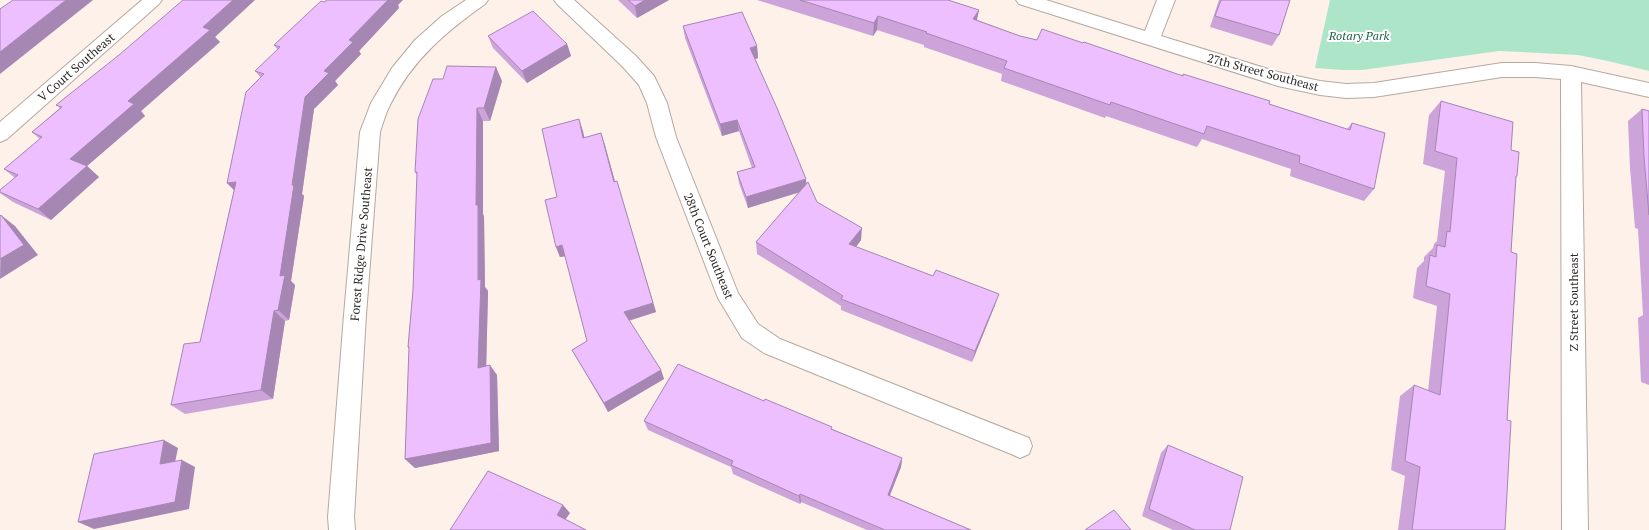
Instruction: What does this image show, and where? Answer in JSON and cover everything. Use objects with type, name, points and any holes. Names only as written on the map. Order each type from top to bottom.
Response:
[{"type":"street","name":"V Court Southeast","points":[[0,134],[153,0]]},
{"type":"street","name":"Forest Ridge Drive Southeast","points":[[342,530],[341,510],[370,132],[381,104],[399,73],[422,45],[448,21],[479,0]]},
{"type":"street","name":"28th Court Southeast","points":[[563,0],[629,61],[647,81],[657,103],[666,137],[729,298],[750,330],[772,346],[1020,446]]},
{"type":"street","name":"27th Street Southeast","points":[[1025,0],[1278,79],[1320,88],[1346,91],[1374,90],[1502,70],[1535,70],[1572,73],[1649,90]]},
{"type":"street","points":[[1150,40],[1166,0]]},
{"type":"street","name":"Z Street Southeast","points":[[1572,73],[1575,530]]},
{"type":"green space","name":"Rotary Park","points":[[1330,0],[1649,0],[1649,71],[1578,55],[1499,51],[1362,70],[1315,68]]},
{"type":"building","points":[[13,0],[66,0],[0,52],[0,9]]},
{"type":"building","points":[[183,0],[233,0],[203,27],[210,30],[128,101],[134,104],[70,159],[87,166],[38,209],[0,192],[0,190],[18,175],[4,169],[42,137],[32,132],[62,107],[56,105],[119,55]]},
{"type":"building","points":[[327,0],[388,0],[349,40],[353,42],[324,71],[329,73],[305,97],[292,185],[294,185],[280,276],[285,275],[278,310],[274,311],[261,390],[171,405],[184,344],[200,342],[236,182],[227,183],[246,92],[264,74],[255,71],[280,47],[274,45],[321,1],[324,2]]},
{"type":"building","points":[[628,0],[645,0],[635,6]]},
{"type":"building","points":[[800,0],[948,0],[979,10],[973,19],[1020,36],[1037,40],[1042,29],[1183,76],[1183,74],[1270,101],[1269,104],[1350,130],[1352,123],[1385,133],[1374,189],[1299,163],[1300,156],[1207,126],[1204,134],[1111,102],[1110,105],[1004,68],[1007,61],[926,33],[927,32],[878,16],[874,23]]},
{"type":"building","points":[[1221,0],[1290,0],[1279,35],[1215,16]]},
{"type":"building","points":[[533,11],[567,44],[522,71],[488,36]]},
{"type":"building","points":[[742,12],[757,46],[750,48],[777,108],[806,179],[746,197],[737,172],[755,167],[737,120],[720,124],[683,26]]},
{"type":"building","points":[[447,66],[496,67],[484,108],[477,108],[476,205],[478,205],[478,280],[481,279],[478,368],[490,365],[491,443],[405,459],[408,347],[413,290],[417,172],[415,172],[418,119],[433,79],[443,79]]},
{"type":"building","points":[[1441,101],[1513,122],[1511,150],[1519,152],[1511,252],[1517,254],[1507,420],[1511,421],[1505,530],[1412,530],[1420,467],[1405,461],[1414,385],[1440,395],[1450,294],[1426,286],[1430,255],[1436,257],[1437,245],[1445,247],[1447,231],[1450,232],[1457,158],[1435,151]]},
{"type":"building","points":[[1642,109],[1649,111],[1649,215],[1644,157]]},
{"type":"building","points":[[579,119],[583,138],[601,133],[614,182],[617,181],[653,303],[624,312],[661,370],[604,403],[572,350],[587,341],[562,245],[556,247],[545,200],[557,197],[542,129]]},
{"type":"building","points":[[808,182],[817,202],[862,228],[849,244],[933,276],[936,270],[999,294],[975,351],[841,299],[843,296],[756,242]]},
{"type":"building","points":[[1,215],[24,245],[0,259],[0,216]]},
{"type":"building","points":[[678,364],[764,401],[765,399],[832,427],[831,429],[902,458],[888,495],[971,530],[885,530],[800,494],[799,496],[731,465],[733,461],[644,421]]},
{"type":"building","points":[[164,440],[160,464],[182,460],[175,502],[78,522],[94,454]]},
{"type":"building","points":[[1168,445],[1243,477],[1230,530],[1195,530],[1149,509]]},
{"type":"building","points":[[488,471],[563,505],[557,515],[586,530],[450,530]]},
{"type":"building","points":[[1114,510],[1131,530],[1085,530]]}]
